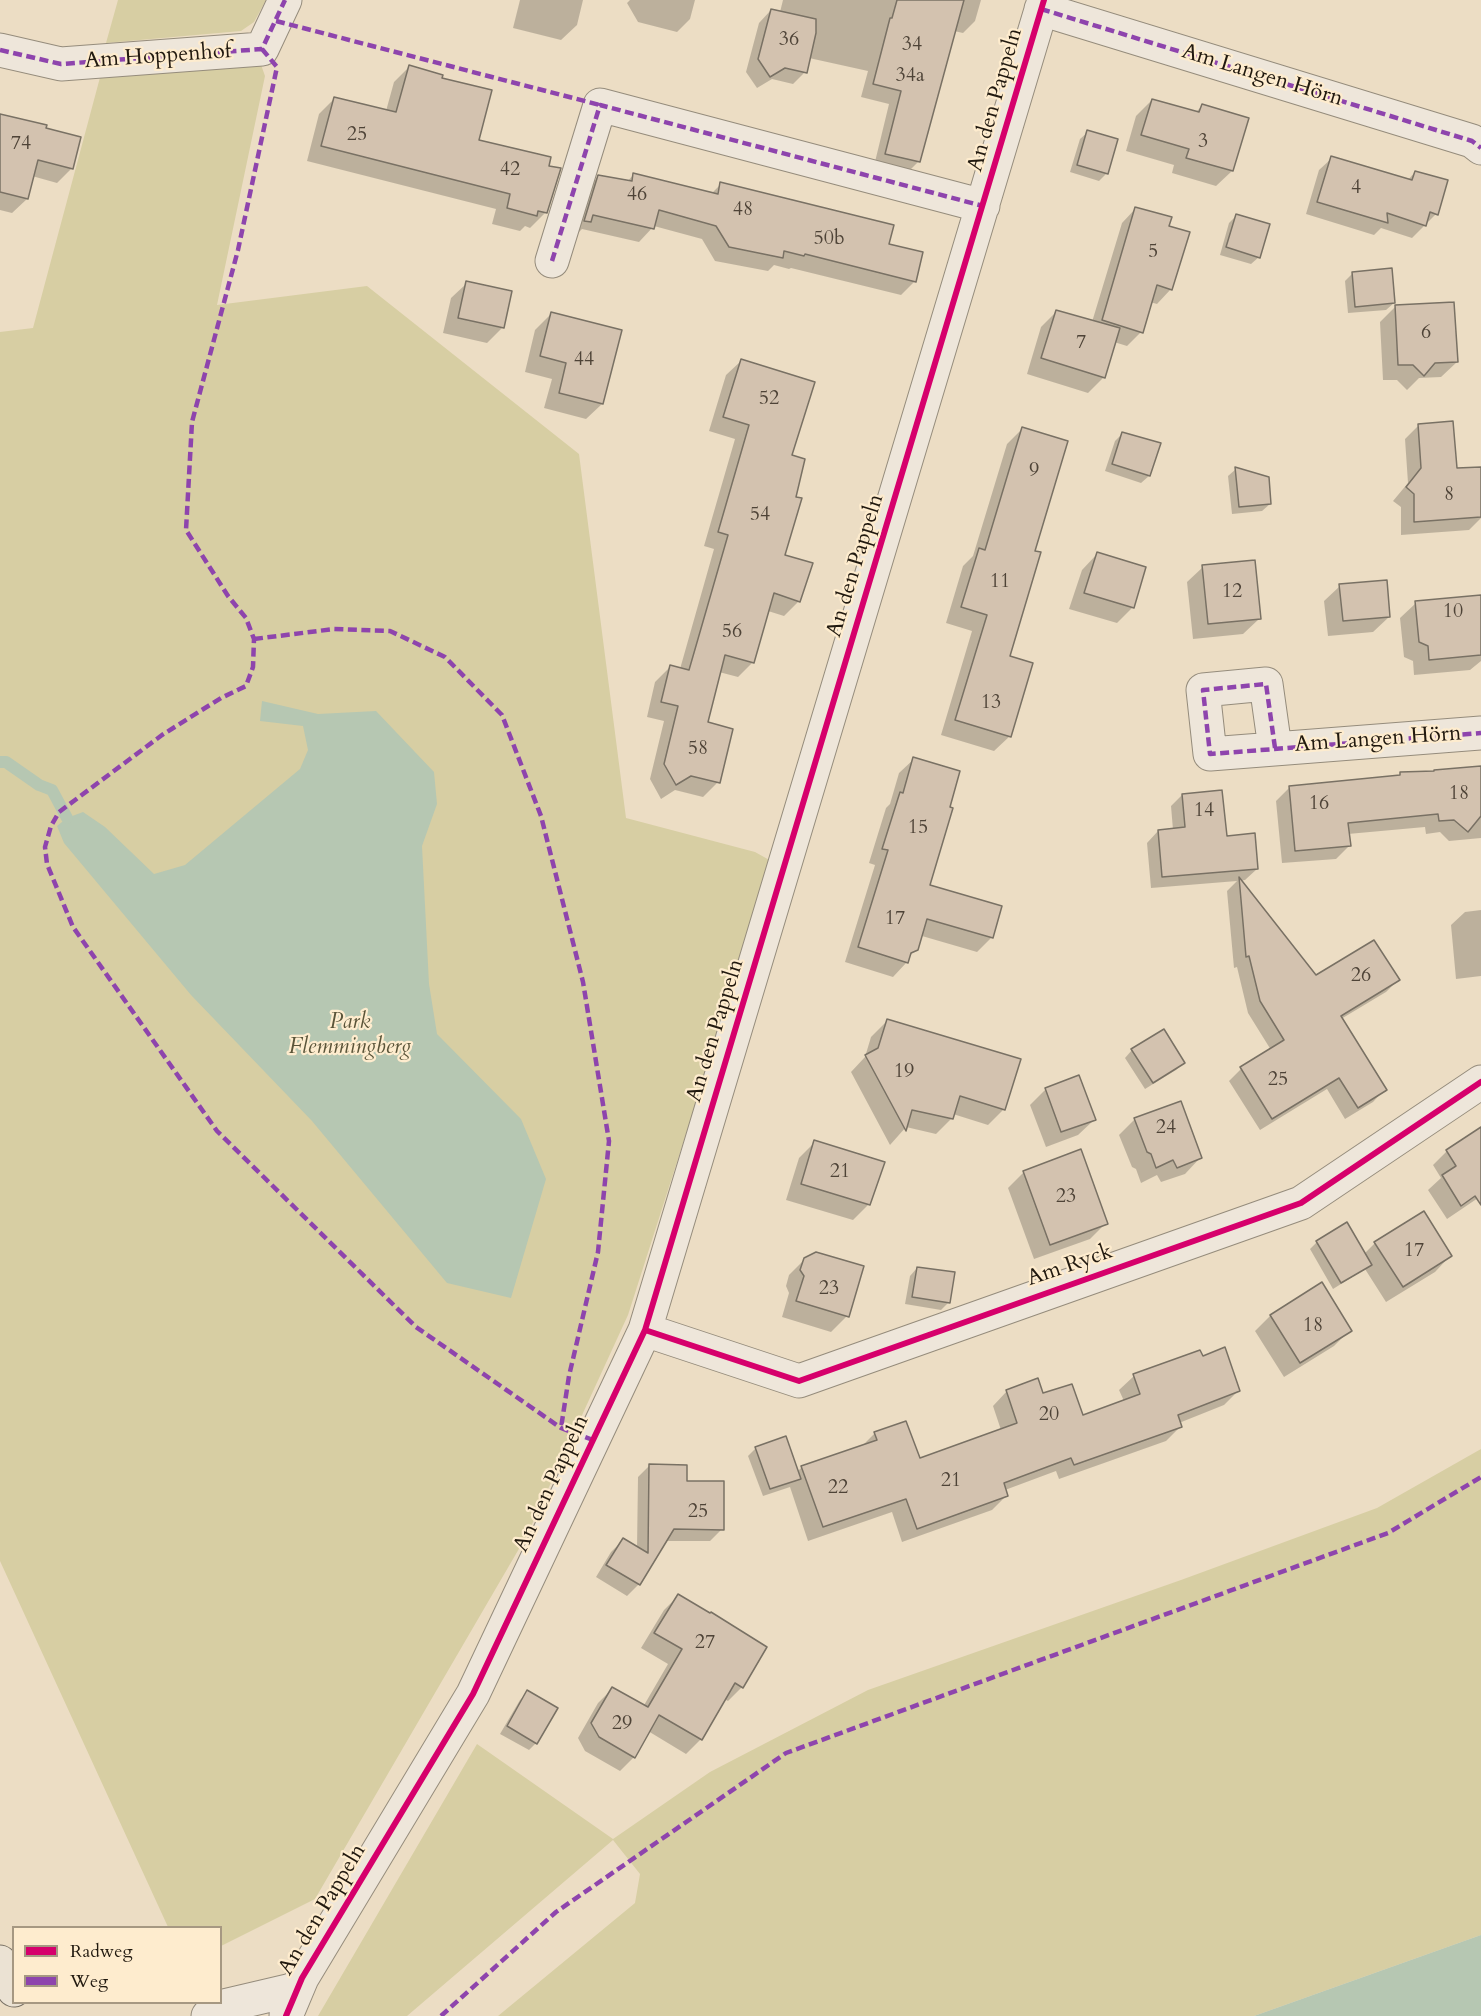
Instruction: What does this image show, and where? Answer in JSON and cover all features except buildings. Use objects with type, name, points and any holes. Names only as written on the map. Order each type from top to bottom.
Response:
[{"type":"highway","points":[[0,1962],[12,1986]]},
{"type":"street","name":"Am Hoppenhof","points":[[0,50],[62,64],[262,49],[285,0]]},
{"type":"street","name":"Am Langen Hörn","points":[[1043,4],[1472,141],[1481,148]]},
{"type":"street","name":"An den Pappeln","points":[[208,2016],[215,2008],[291,2003],[473,1694],[645,1330],[1043,4]]},
{"type":"street","name":"An den Pappeln","points":[[552,261],[600,105],[983,206]]},
{"type":"street","name":"Am Langen Hörn","points":[[1275,748],[1481,733]]},
{"type":"street","name":"Am Ryck","points":[[645,1330],[799,1381],[1301,1203],[1481,1082]]},
{"type":"green space","points":[[118,0],[266,0],[254,22],[241,31],[106,43]]},
{"type":"green space","name":"Park Flemmingberg","points":[[259,59],[265,76],[217,305],[367,286],[579,454],[626,818],[755,852],[773,862],[628,1315],[527,1535],[315,1899],[222,1946],[222,1926],[168,1926],[0,1561],[0,332],[33,328],[102,70]]},
{"type":"green space","points":[[1481,1449],[1481,1935],[1254,2016],[498,2016],[635,1903],[640,1874],[613,1840],[407,2016],[318,2016],[477,1744],[613,1839],[710,1772],[868,1690],[1181,1580],[1377,1508]]},
{"type":"shaded area","points":[[262,701],[318,714],[376,711],[434,772],[437,804],[422,846],[429,984],[437,1034],[521,1119],[546,1179],[511,1298],[447,1283],[312,1121],[191,995],[64,843],[57,826],[67,818],[83,812],[105,827],[154,874],[185,865],[300,769],[308,750],[303,726],[260,721]]},
{"type":"shaded area","points":[[1481,1935],[1481,2016],[1254,2016]]},
{"type":"waterway","points":[[0,762],[6,762],[39,785],[52,790],[67,818]]},
{"type":"marked path","points":[[0,50],[61,64],[262,49],[285,0]]},
{"type":"marked path","points":[[1041,9],[1472,141],[1481,148]]},
{"type":"marked path","points":[[276,21],[600,105]]},
{"type":"marked path","points":[[262,49],[277,67],[238,250],[192,422],[186,530],[228,596],[246,618],[254,639],[253,667],[246,686],[221,698],[162,735],[59,812],[51,826],[45,847],[47,864],[73,927],[217,1131],[416,1327],[561,1428],[593,1440]]},
{"type":"marked path","points":[[552,261],[600,105],[983,206]]},
{"type":"marked path","points":[[254,639],[334,629],[390,631],[445,657],[502,715],[541,816],[583,982],[609,1141],[598,1252],[569,1376],[561,1428]]},
{"type":"marked path","points":[[1275,748],[1266,684],[1203,690],[1210,754],[1481,733]]},
{"type":"marked path","points":[[441,2016],[556,1912],[786,1753],[1388,1533],[1481,1477]]},
{"type":"cycle path","points":[[286,2016],[302,1978],[473,1694],[645,1330],[1044,0]]},
{"type":"cycle path","points":[[645,1330],[799,1381],[1301,1203],[1481,1082]]}]
